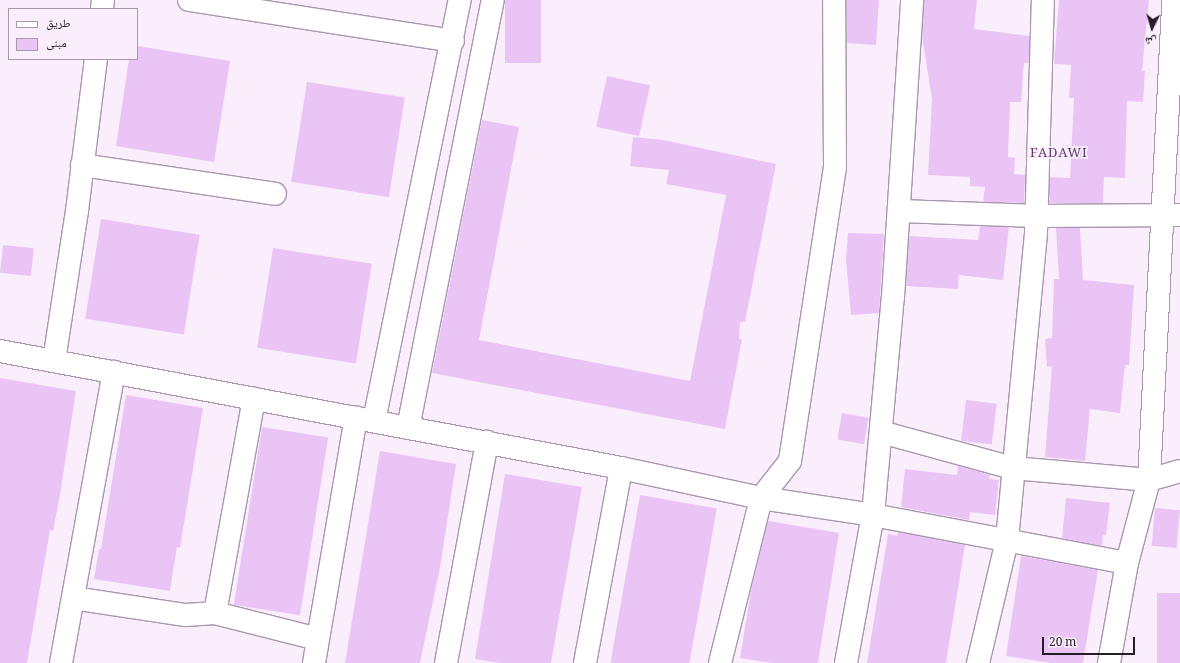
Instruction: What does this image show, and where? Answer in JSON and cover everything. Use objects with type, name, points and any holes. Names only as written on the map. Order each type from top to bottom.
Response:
[{"type":"street","points":[[189,0],[453,41]]},
{"type":"street","points":[[314,663],[365,420],[453,41],[460,0]]},
{"type":"street","points":[[408,428],[492,0]]},
{"type":"street","points":[[720,663],[761,498],[790,461],[835,168],[834,0]]},
{"type":"street","points":[[846,663],[873,515],[900,211],[912,0]]},
{"type":"street","points":[[978,663],[1007,540],[1037,216],[1043,0]]},
{"type":"street","points":[[1108,663],[1128,563],[1149,480],[1172,214],[1173,0]]},
{"type":"street","points":[[54,361],[96,60]]},
{"type":"street","points":[[82,165],[275,194]]},
{"type":"street","points":[[900,211],[1037,216],[1172,214]]},
{"type":"street","points":[[0,351],[487,442],[621,468],[761,498],[873,515],[1128,563]]},
{"type":"street","points":[[61,663],[114,372]]},
{"type":"street","points":[[215,613],[254,399]]},
{"type":"street","points":[[881,432],[1013,468],[1149,480],[1180,471]]},
{"type":"street","points":[[446,663],[487,442]]},
{"type":"street","points":[[585,663],[621,468]]},
{"type":"street","points":[[73,598],[186,615],[215,613],[318,639]]},
{"type":"building","points":[[505,0],[541,0],[541,63],[505,63]]},
{"type":"building","points":[[846,0],[879,0],[876,45],[847,43]]},
{"type":"building","points":[[924,0],[977,0],[974,29],[1029,36],[1029,63],[1024,63],[1021,102],[1010,102],[1008,157],[1015,158],[1014,174],[1025,175],[1024,203],[983,202],[985,187],[970,186],[970,177],[928,175],[932,99],[922,36]]},
{"type":"building","points":[[1059,0],[1149,0],[1142,71],[1145,71],[1143,102],[1127,101],[1125,178],[1104,177],[1103,203],[1049,203],[1050,177],[1070,178],[1074,98],[1069,98],[1071,65],[1054,64]]},
{"type":"building","points":[[138,46],[230,61],[214,162],[116,146],[129,60],[138,60]]},
{"type":"building","points":[[607,76],[650,85],[639,136],[596,127]]},
{"type":"building","points":[[307,82],[405,97],[389,197],[291,182]]},
{"type":"building","points":[[482,120],[519,127],[479,340],[690,381],[726,195],[666,184],[669,170],[630,166],[633,137],[663,140],[776,164],[745,322],[740,322],[739,339],[742,339],[725,429],[432,373]]},
{"type":"building","points":[[101,219],[200,235],[184,334],[85,319]]},
{"type":"building","points":[[980,226],[1009,227],[1003,280],[959,275],[958,289],[906,286],[909,236],[978,240]]},
{"type":"building","points":[[1056,228],[1080,228],[1083,280],[1134,285],[1129,365],[1125,365],[1120,413],[1090,409],[1085,461],[1045,457],[1052,366],[1047,367],[1045,339],[1052,338],[1054,279],[1059,279]]},
{"type":"building","points":[[848,233],[884,234],[879,313],[851,315],[846,260]]},
{"type":"building","points":[[3,245],[34,248],[31,276],[0,273]]},
{"type":"building","points":[[273,248],[372,264],[356,363],[257,348]]},
{"type":"building","points":[[0,378],[76,391],[60,495],[53,531],[50,530],[27,663],[0,663]]},
{"type":"building","points":[[126,395],[203,408],[180,548],[177,547],[170,591],[94,579],[99,549],[101,549]]},
{"type":"building","points":[[966,400],[997,404],[992,444],[961,441]]},
{"type":"building","points":[[842,413],[869,418],[864,444],[837,440]]},
{"type":"building","points":[[262,427],[328,437],[300,615],[234,605]]},
{"type":"building","points":[[380,451],[456,464],[440,568],[420,663],[345,663]]},
{"type":"building","points":[[958,466],[990,475],[989,479],[999,480],[995,515],[970,512],[969,520],[901,507],[905,469],[957,475]]},
{"type":"building","points":[[505,474],[582,487],[551,663],[500,663],[475,659]]},
{"type":"building","points":[[640,495],[717,509],[690,663],[610,662]]},
{"type":"building","points":[[1066,498],[1110,503],[1106,535],[1103,535],[1102,546],[1062,538]]},
{"type":"building","points":[[1155,508],[1180,510],[1177,548],[1152,546]]},
{"type":"building","points":[[768,521],[839,533],[818,663],[772,663],[740,658],[751,591]]},
{"type":"building","points":[[898,532],[965,545],[946,663],[867,663],[888,534],[897,536]]},
{"type":"building","points":[[1021,556],[1098,570],[1083,663],[1051,663],[1006,656]]},
{"type":"building","points":[[1157,593],[1180,593],[1180,663],[1157,663]]},
{"type":"district","name":"FADAWI","points":[[1059,154]]}]
